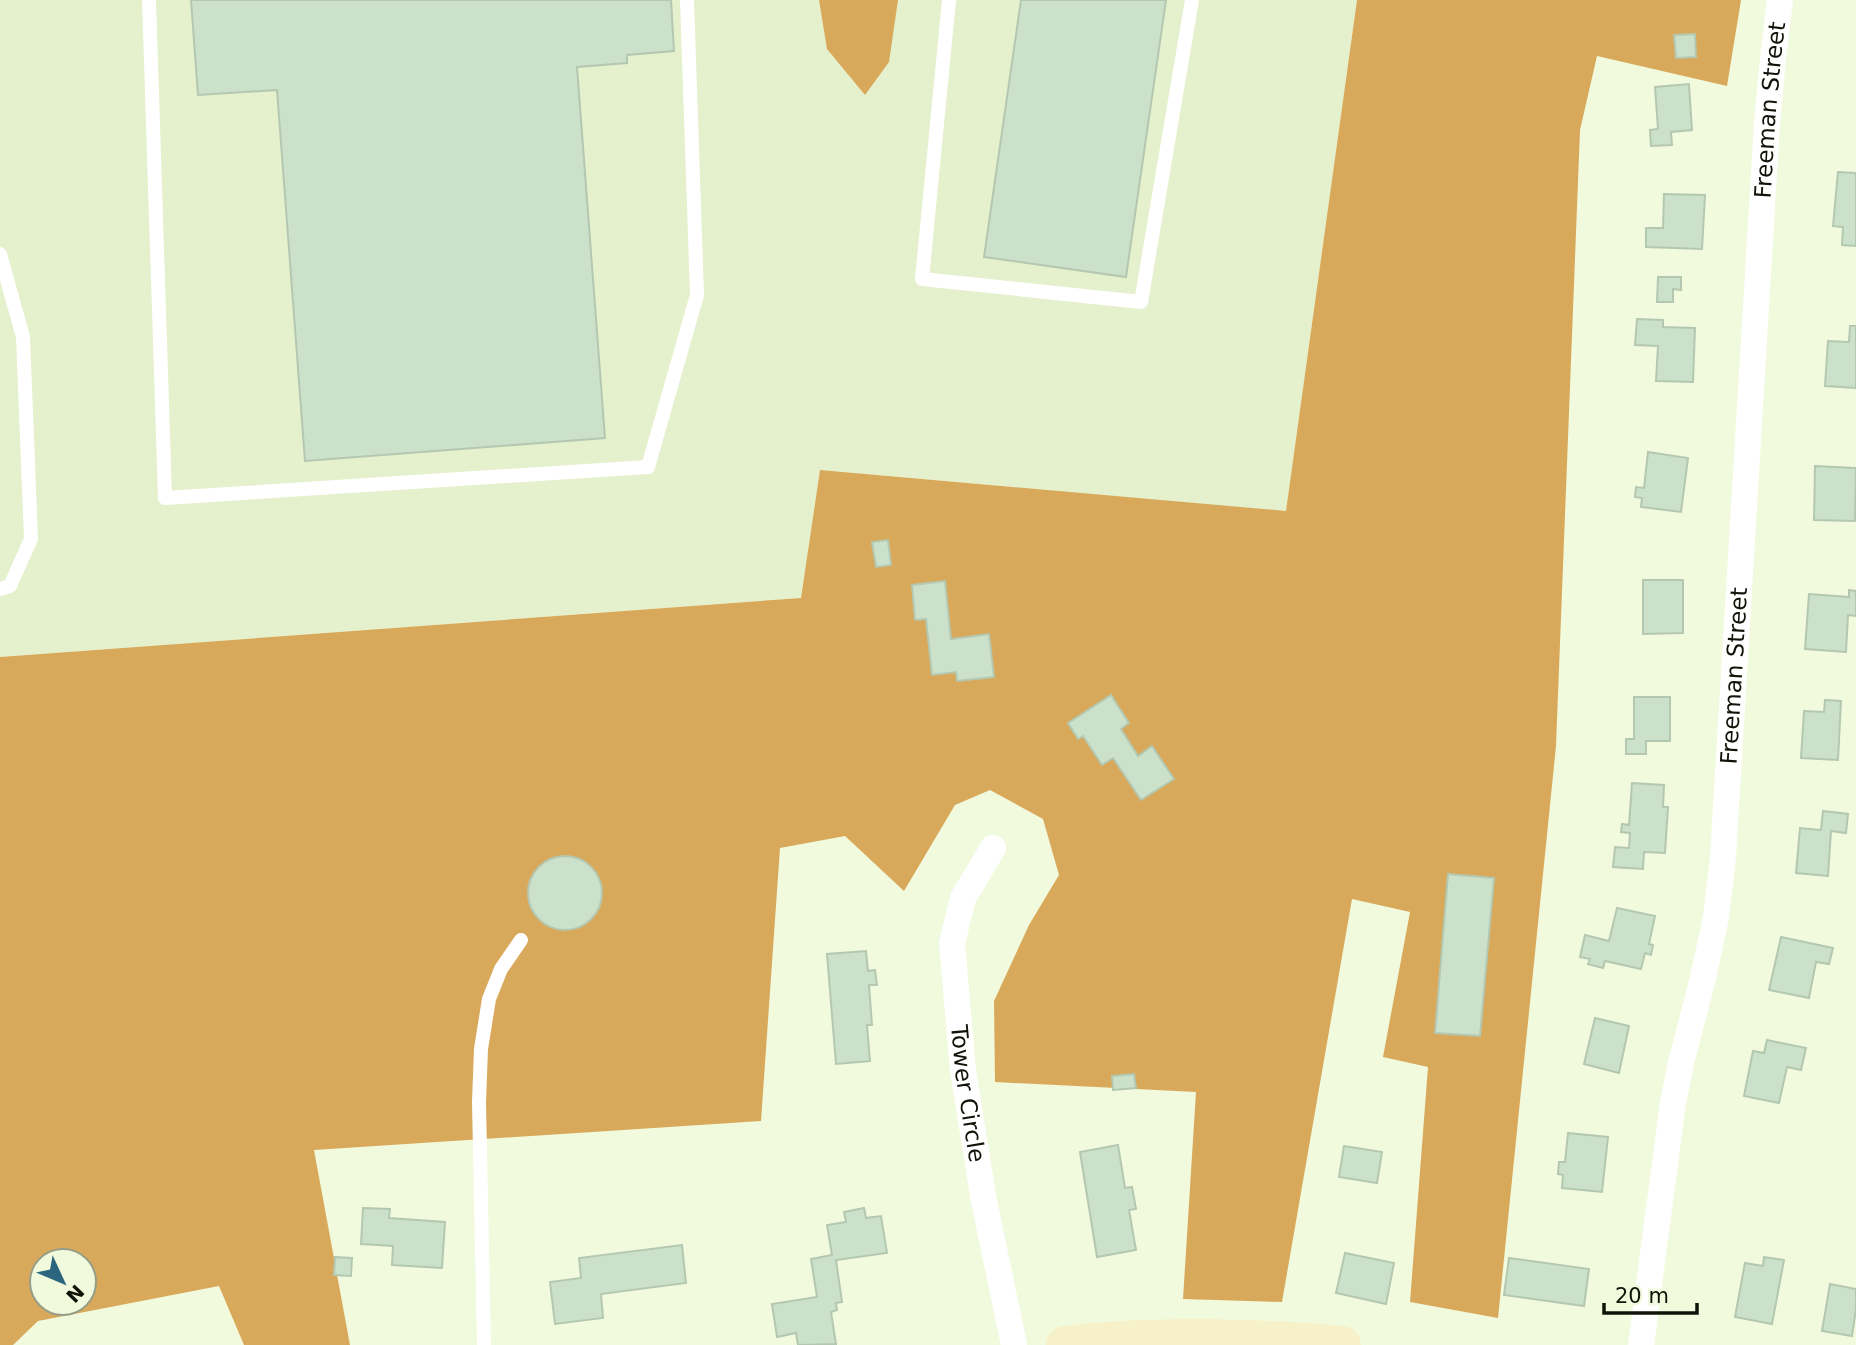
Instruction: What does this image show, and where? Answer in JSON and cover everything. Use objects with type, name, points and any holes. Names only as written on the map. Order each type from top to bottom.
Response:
[{"type":"main road","points":[[1065,1345],[1142,1338],[1180,1338],[1342,1345]]},
{"type":"street","name":"Freeman Street","points":[[1641,1345],[1673,1103],[1713,930],[1723,857],[1768,123],[1780,0]]},
{"type":"street","name":"Tower Circle","points":[[993,848],[963,898],[952,943],[965,1084],[984,1201],[1014,1345]]},
{"type":"lane","points":[[149,0],[165,498],[648,467],[697,295],[687,0]]},
{"type":"lane","points":[[949,0],[922,279],[1141,302],[1192,0]]},
{"type":"lane","points":[[0,254],[23,337],[31,539],[10,586],[0,589]]},
{"type":"lane","points":[[484,1345],[479,1102],[481,1049],[489,999],[501,969],[521,940]]},
{"type":"shaded area","points":[[0,0],[1357,0],[1286,512],[820,470],[801,598],[0,657]]},
{"type":"shaded area","points":[[819,0],[898,0],[889,62],[865,95],[827,49]]},
{"type":"shaded area","points":[[1357,0],[1741,0],[1727,86],[1597,56],[1580,130],[1556,746],[1498,1318],[1410,1302],[1428,1067],[1383,1057],[1410,912],[1352,899],[1282,1302],[1183,1299],[1196,1092],[995,1082],[994,1001],[1029,925],[1059,875],[1043,819],[990,790],[955,805],[904,891],[845,836],[780,848],[761,1121],[314,1150],[350,1345],[244,1345],[219,1286],[98,1309],[98,1247],[28,1247],[28,1317],[59,1317],[38,1321],[13,1345],[0,1345],[0,657],[801,598],[820,470],[1286,511]]},
{"type":"building","points":[[191,0],[671,0],[674,51],[627,55],[627,63],[577,67],[605,438],[305,461],[277,90],[198,95]]},
{"type":"building","points":[[1021,0],[1166,0],[1126,277],[984,257]]},
{"type":"building","points":[[1695,34],[1696,57],[1676,58],[1674,35]]},
{"type":"building","points":[[1689,84],[1692,130],[1671,132],[1672,145],[1651,146],[1650,130],[1658,129],[1655,87]]},
{"type":"building","points":[[1838,172],[1856,173],[1856,246],[1842,245],[1843,227],[1833,226]]},
{"type":"building","points":[[1664,194],[1705,195],[1702,249],[1646,247],[1646,228],[1663,228]]},
{"type":"building","points":[[1658,277],[1681,277],[1681,290],[1673,289],[1673,302],[1657,302]]},
{"type":"building","points":[[1637,319],[1663,320],[1663,327],[1695,328],[1693,382],[1656,381],[1658,346],[1635,345]]},
{"type":"building","points":[[1850,326],[1856,326],[1856,388],[1825,386],[1828,341],[1849,342]]},
{"type":"building","points":[[1648,452],[1688,458],[1681,512],[1641,507],[1642,498],[1635,497],[1636,487],[1644,488]]},
{"type":"building","points":[[1815,466],[1856,468],[1855,521],[1814,520]]},
{"type":"building","points":[[888,540],[891,565],[876,567],[872,542]]},
{"type":"building","points":[[1643,580],[1683,580],[1683,633],[1643,634]]},
{"type":"building","points":[[945,581],[951,639],[989,634],[994,677],[957,681],[956,672],[932,675],[926,619],[915,620],[912,585]]},
{"type":"building","points":[[1849,590],[1856,591],[1856,616],[1848,615],[1846,652],[1805,649],[1809,594],[1849,597]]},
{"type":"building","points":[[1111,695],[1129,723],[1121,729],[1138,756],[1152,746],[1174,779],[1141,800],[1113,758],[1102,765],[1083,736],[1078,739],[1068,723]]},
{"type":"building","points":[[1634,697],[1670,697],[1670,741],[1646,741],[1646,754],[1626,754],[1626,739],[1634,739]]},
{"type":"building","points":[[1825,700],[1841,701],[1838,760],[1801,758],[1804,711],[1824,712]]},
{"type":"building","points":[[1632,783],[1664,785],[1663,807],[1668,807],[1665,853],[1644,852],[1643,869],[1613,867],[1615,847],[1629,848],[1630,833],[1621,832],[1622,824],[1629,825]]},
{"type":"building","points":[[1823,811],[1848,814],[1846,833],[1831,831],[1828,876],[1796,873],[1800,828],[1821,830]]},
{"type":"building","points":[[558,856],[572,856],[586,862],[596,872],[602,893],[600,907],[586,924],[572,930],[558,930],[544,924],[534,914],[528,900],[528,886],[534,872],[544,862]]},
{"type":"building","points":[[1448,874],[1494,878],[1480,1036],[1435,1033]]},
{"type":"building","points":[[1617,908],[1655,916],[1649,944],[1653,945],[1651,955],[1645,953],[1641,969],[1605,961],[1603,968],[1588,964],[1590,959],[1580,957],[1585,935],[1609,941]]},
{"type":"building","points":[[1781,937],[1833,948],[1829,964],[1816,962],[1809,998],[1769,990]]},
{"type":"building","points":[[866,951],[868,971],[875,970],[877,985],[869,985],[872,1025],[867,1025],[870,1061],[836,1064],[827,954]]},
{"type":"building","points":[[1595,1018],[1629,1026],[1619,1073],[1584,1064]]},
{"type":"building","points":[[1767,1040],[1806,1048],[1801,1070],[1787,1067],[1779,1103],[1744,1096],[1753,1051],[1764,1053]]},
{"type":"building","points":[[1134,1074],[1136,1088],[1113,1090],[1112,1076]]},
{"type":"building","points":[[1568,1133],[1608,1137],[1602,1192],[1562,1188],[1563,1175],[1558,1174],[1559,1162],[1565,1162]]},
{"type":"building","points":[[1118,1145],[1125,1188],[1132,1187],[1136,1209],[1129,1210],[1136,1250],[1097,1257],[1080,1152]]},
{"type":"building","points":[[1344,1146],[1382,1152],[1377,1183],[1339,1177]]},
{"type":"building","points":[[363,1208],[390,1209],[389,1218],[445,1222],[442,1268],[392,1265],[393,1246],[361,1244]]},
{"type":"building","points":[[864,1208],[866,1218],[881,1216],[887,1253],[836,1260],[842,1302],[836,1303],[837,1310],[831,1312],[836,1344],[798,1345],[796,1333],[777,1337],[772,1304],[817,1297],[811,1259],[832,1255],[827,1225],[846,1222],[844,1212]]},
{"type":"building","points":[[682,1245],[686,1283],[601,1294],[603,1318],[555,1324],[550,1282],[581,1278],[579,1258]]},
{"type":"building","points":[[1345,1253],[1394,1263],[1386,1304],[1336,1293]]},
{"type":"building","points":[[335,1257],[352,1258],[351,1276],[334,1275]]},
{"type":"building","points":[[1764,1257],[1784,1260],[1772,1324],[1735,1317],[1745,1263],[1763,1266]]},
{"type":"building","points":[[1509,1258],[1589,1269],[1584,1306],[1504,1295]]},
{"type":"building","points":[[1830,1284],[1856,1289],[1852,1336],[1822,1331]]}]
